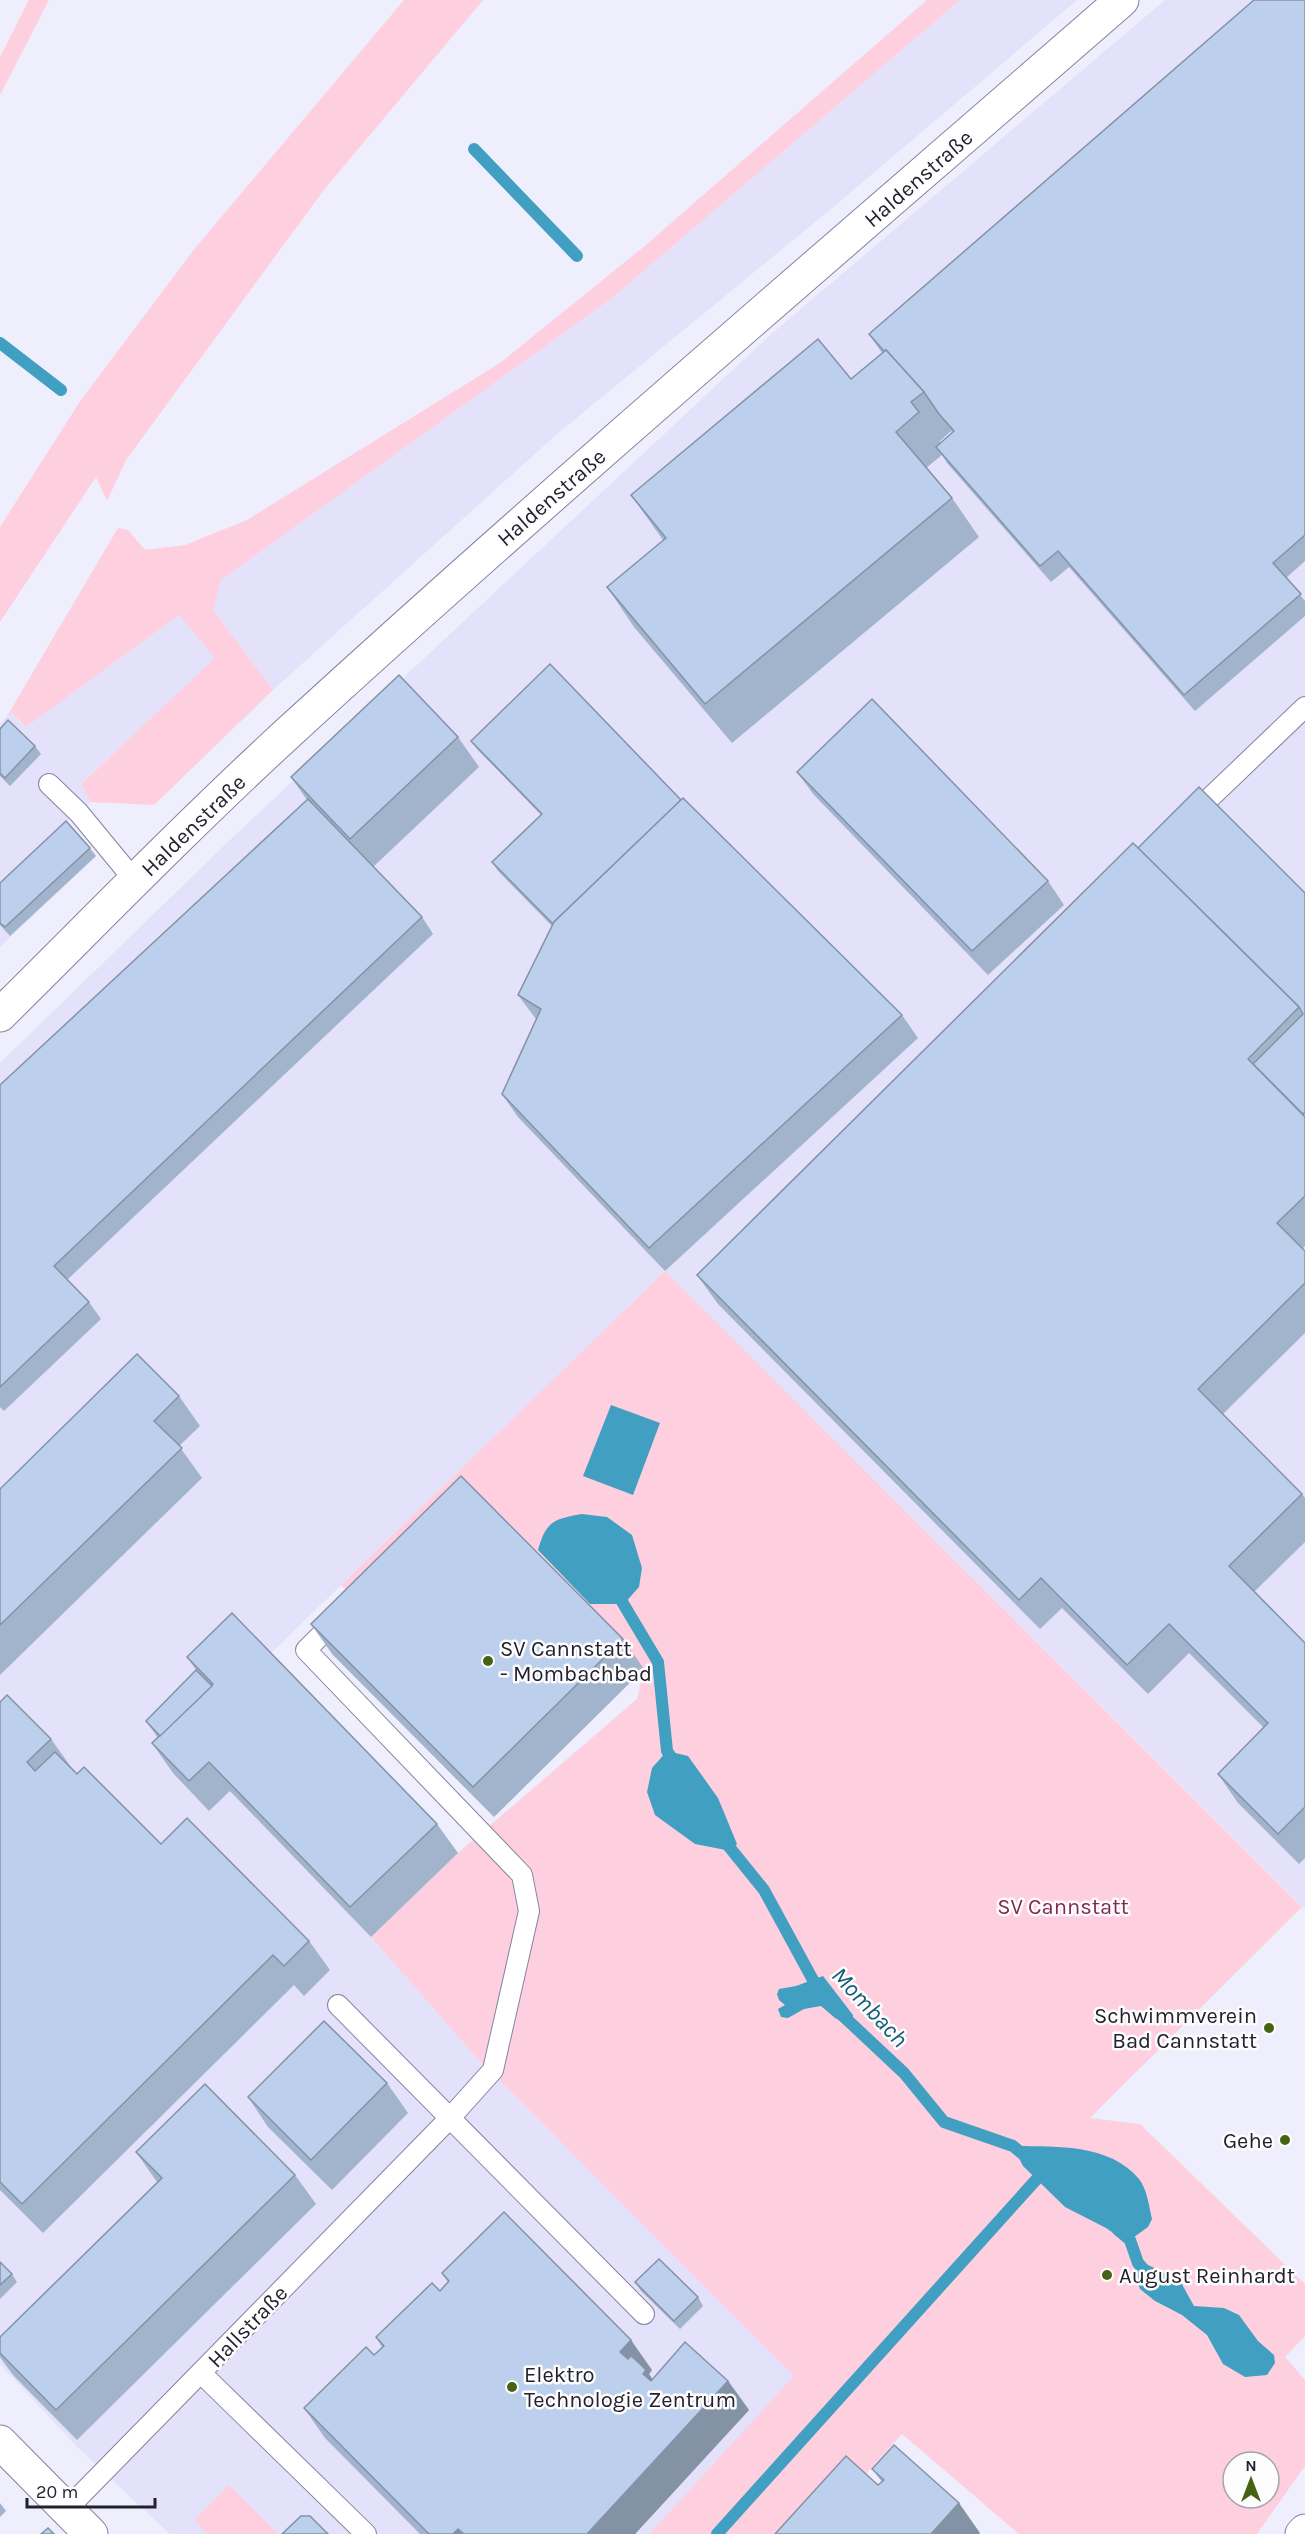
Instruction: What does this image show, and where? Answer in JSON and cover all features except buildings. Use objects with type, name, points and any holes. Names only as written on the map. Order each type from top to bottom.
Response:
[{"type":"street","name":"Haldenstraße","points":[[0,1016],[284,736],[719,349],[1122,0]]},
{"type":"street","points":[[0,2442],[91,2534]]},
{"type":"street","name":"Hallstraße","points":[[42,2534],[67,2509]]},
{"type":"lane","points":[[1177,830],[1305,707]]},
{"type":"lane","points":[[49,784],[79,813],[135,881]]},
{"type":"lane","name":"Hallstraße","points":[[67,2509],[450,2118],[493,2070],[529,1911],[522,1875],[306,1650],[347,1608]]},
{"type":"lane","points":[[338,2005],[644,2314]]},
{"type":"lane","points":[[201,2373],[366,2534]]},
{"type":"shaded area","points":[[960,0],[1077,0],[831,209],[557,434],[273,690],[213,610],[221,580],[612,298]]},
{"type":"shaded area","points":[[1165,0],[1305,0],[1305,1909],[665,1271],[267,1657],[458,1853],[371,1937],[476,2057],[795,2376],[649,2534],[170,2534],[77,2447],[0,2364],[0,1063],[232,838],[769,336]]},
{"type":"shaded area","points":[[179,615],[216,658],[81,783],[91,802],[65,823],[96,856],[0,947],[0,725],[10,711],[26,727]]},
{"type":"green space","points":[[29,0],[49,0],[0,95],[0,57]]},
{"type":"green space","points":[[404,0],[483,0],[323,191],[126,460],[107,501],[96,477],[0,622],[0,527],[81,400],[196,247]]},
{"type":"green space","points":[[927,0],[960,0],[612,298],[221,580],[213,610],[273,690],[154,805],[91,802],[81,784],[215,658],[179,615],[26,727],[10,711],[118,528],[128,530],[145,550],[185,545],[247,520],[500,363],[646,245]]},
{"type":"green space","name":"SV Cannstatt","points":[[665,1271],[1302,1907],[1090,2118],[1140,2124],[1305,2284],[1305,2336],[1285,2357],[1305,2380],[1305,2466],[1281,2500],[1281,2450],[1221,2450],[1221,2510],[1274,2510],[1257,2534],[1019,2534],[902,2434],[811,2534],[649,2534],[794,2376],[476,2057],[371,1937],[458,1853],[637,1699],[644,1669],[371,1616],[341,1585]]},
{"type":"green space","points":[[229,2485],[278,2534],[208,2534],[194,2520]]},
{"type":"water","points":[[611,1405],[660,1423],[633,1495],[583,1476]]},
{"type":"water","points":[[582,1514],[607,1517],[632,1535],[642,1568],[639,1587],[624,1604],[590,1604],[538,1550],[544,1533],[552,1523]]},
{"type":"water","points":[[667,1751],[688,1756],[718,1798],[737,1844],[731,1851],[695,1844],[655,1815],[647,1792],[652,1768]]},
{"type":"water","points":[[823,1976],[853,2015],[852,2026],[835,2018],[821,2006],[804,2009],[788,2018],[781,2017],[778,2009],[785,2005],[779,2000],[777,1994],[779,1989],[796,1986]]},
{"type":"water","points":[[1013,2146],[1080,2149],[1113,2159],[1127,2167],[1144,2188],[1152,2219],[1148,2227],[1130,2240],[1122,2239],[1065,2207],[1023,2166]]},
{"type":"water","points":[[1138,2263],[1179,2279],[1194,2306],[1224,2308],[1239,2315],[1258,2341],[1274,2355],[1275,2363],[1267,2375],[1245,2377],[1223,2364],[1207,2335],[1182,2315],[1155,2301],[1140,2289],[1134,2271]]},
{"type":"waterway","points":[[474,149],[577,256]]},
{"type":"waterway","points":[[0,343],[61,390]]},
{"type":"waterway","name":"Mombach","points":[[615,1590],[658,1662],[667,1751],[675,1763]]},
{"type":"waterway","name":"Mombach","points":[[722,1838],[764,1890],[813,1980],[822,1991]]},
{"type":"waterway","name":"Mombach","points":[[841,2014],[904,2073],[944,2122],[1013,2146],[1025,2156]]},
{"type":"waterway","points":[[717,2534],[1044,2171]]},
{"type":"waterway","name":"Mombach","points":[[1118,2230],[1130,2240],[1138,2263],[1148,2274]]},
{"type":"place","name":"SV Cannstatt - Mombachbad","points":[[488,1661]]},
{"type":"place","name":"Schwimmverein Bad Cannstatt","points":[[1269,2028]]},
{"type":"place","name":"Gehe","points":[[1285,2140]]},
{"type":"place","name":"August Reinhardt","points":[[1107,2275]]},
{"type":"place","name":"Elektro Technologie Zentrum","points":[[512,2387]]}]
